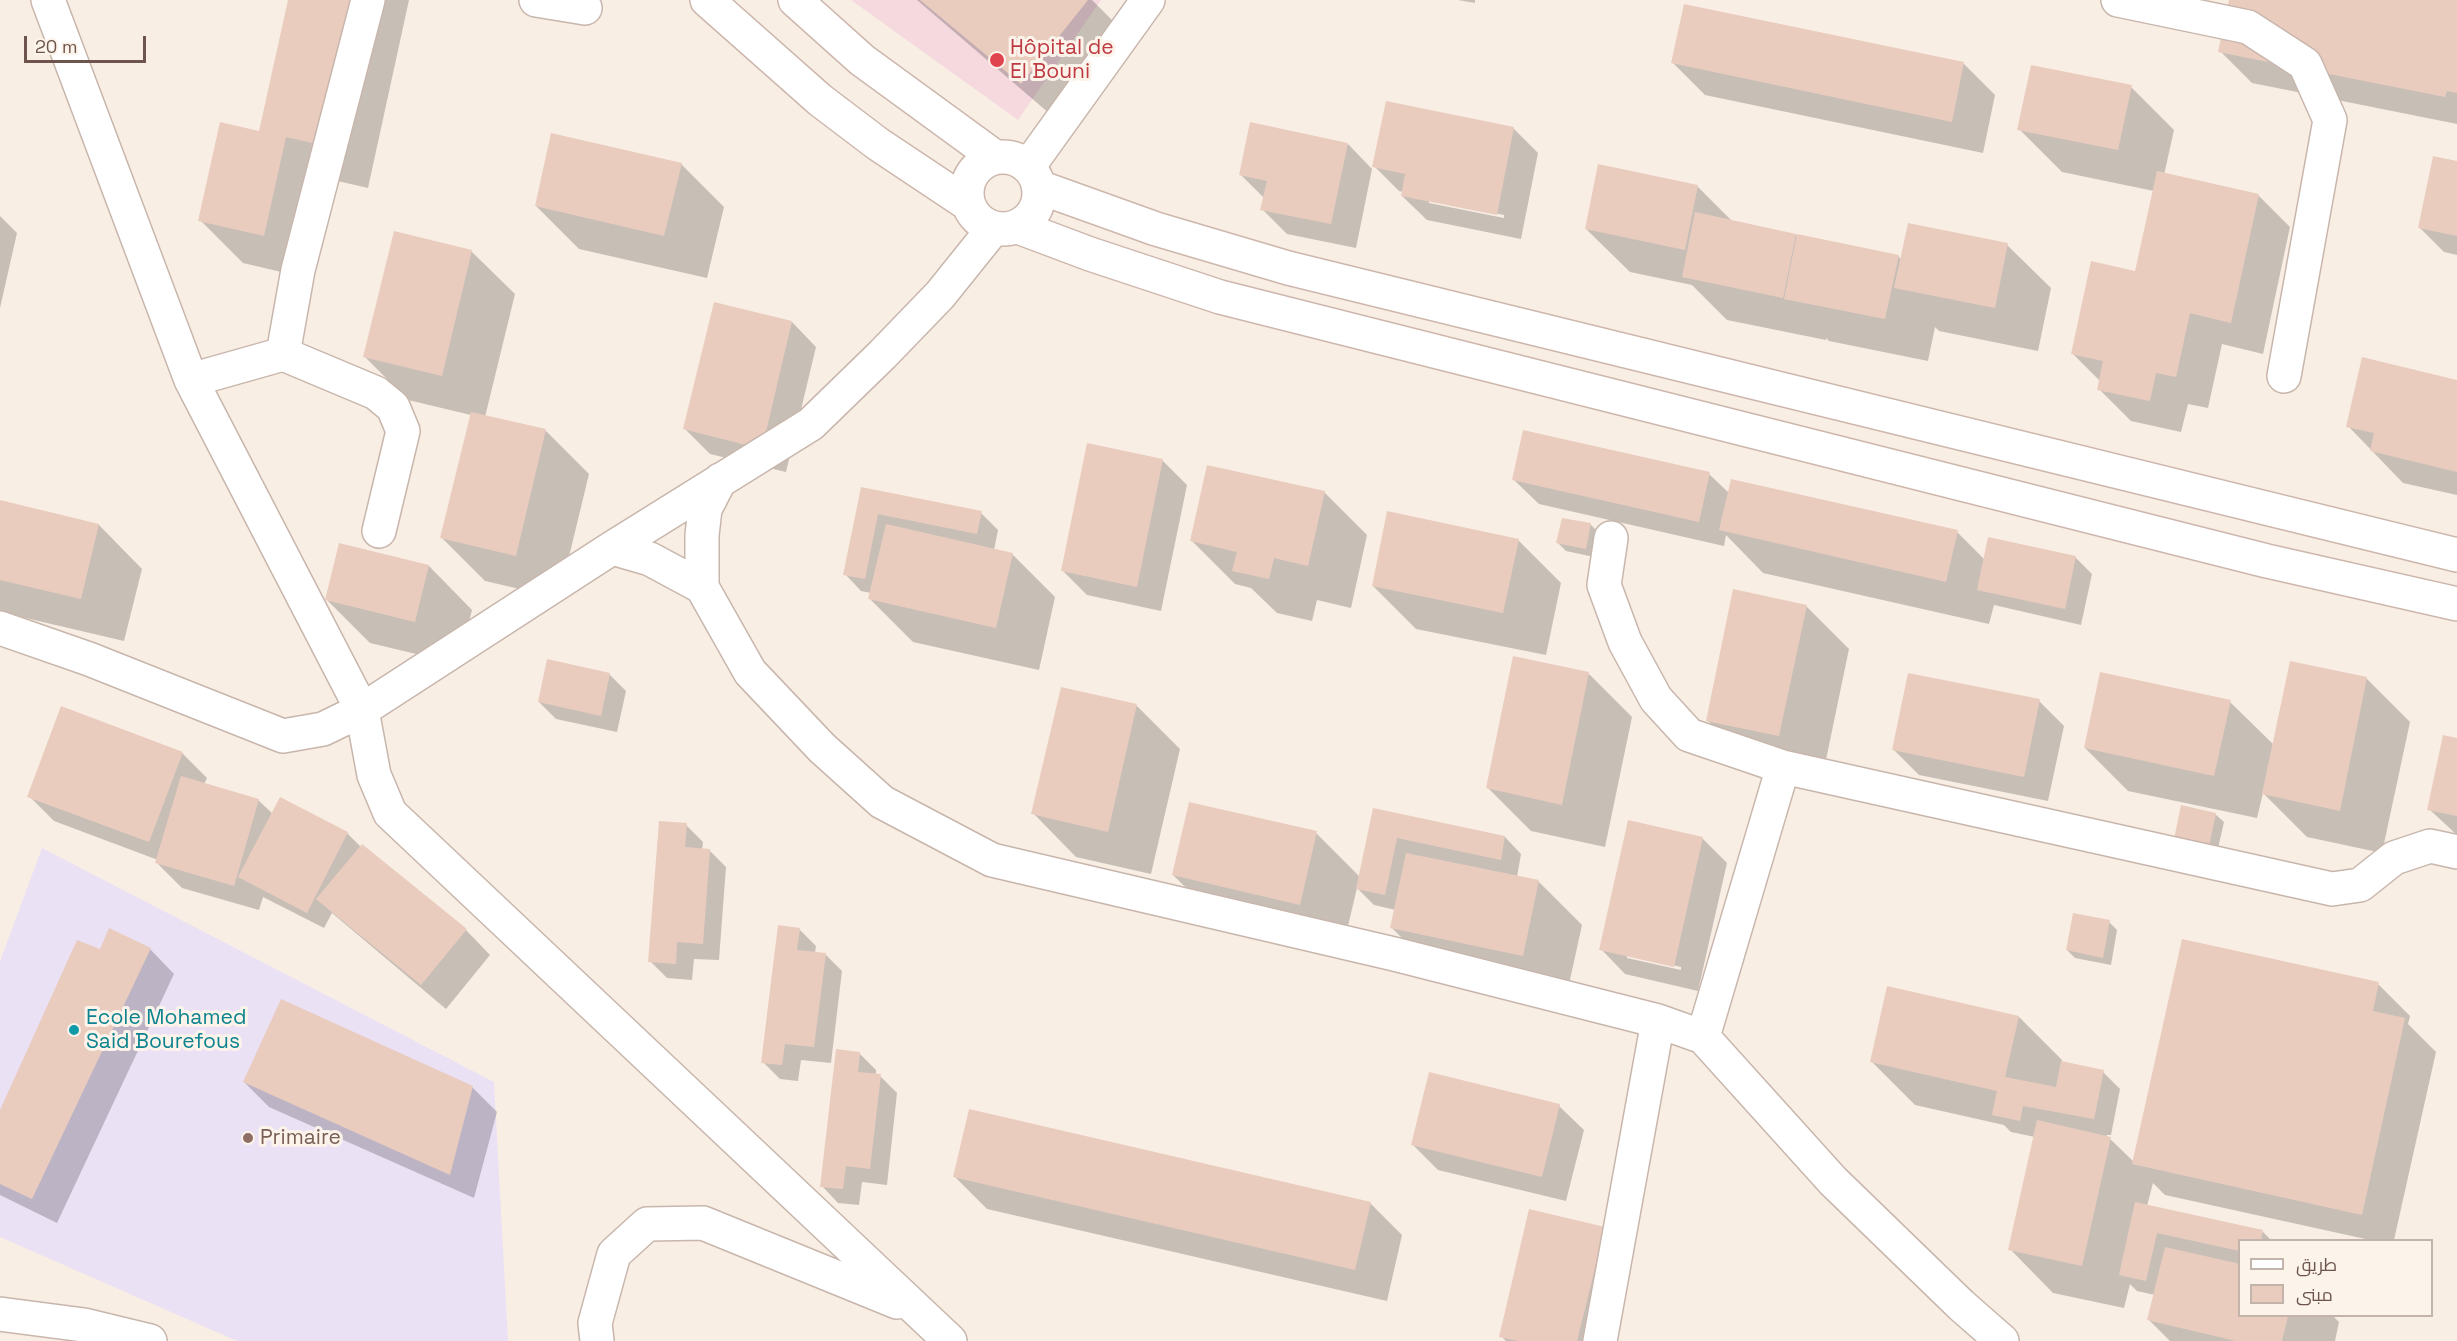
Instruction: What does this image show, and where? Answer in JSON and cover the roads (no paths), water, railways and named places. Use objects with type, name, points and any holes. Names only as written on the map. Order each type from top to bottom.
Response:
[{"type":"street","points":[[48,0],[191,380],[362,710],[374,775],[390,813],[950,1341]]},
{"type":"street","points":[[283,354],[298,270],[368,0]]},
{"type":"street","points":[[536,0],[585,8]]},
{"type":"street","points":[[706,0],[820,100],[878,144],[968,204],[978,219],[1220,297],[2267,561],[2457,604]]},
{"type":"street","points":[[795,0],[862,60],[995,158]]},
{"type":"street","points":[[0,628],[89,659],[283,736],[323,729],[362,710],[612,548],[811,424],[882,355],[1005,228],[1028,220],[1035,211],[1039,199],[1033,177],[1148,0]]},
{"type":"street","points":[[2118,0],[2248,27],[2305,64],[2330,120],[2284,376]]},
{"type":"street","points":[[968,204],[966,192],[975,170],[995,158],[1007,157],[1033,177],[1156,229],[1288,267],[2457,555]]},
{"type":"street","points":[[191,380],[283,354],[376,393],[393,407],[403,431],[379,531]]},
{"type":"street","points":[[720,480],[705,509],[702,535],[702,587],[750,672],[822,748],[882,802],[992,860],[1394,954],[1658,1021],[1703,1037],[1833,1180],[1961,1305],[2002,1341]]},
{"type":"street","points":[[1611,538],[1604,585],[1624,642],[1656,699],[1689,735],[1783,767],[2332,889],[2360,885],[2394,858],[2430,846],[2457,852]]},
{"type":"street","points":[[612,548],[650,559],[702,587]]},
{"type":"street","points":[[1703,1037],[1783,767]]},
{"type":"street","points":[[1600,1341],[1658,1021]]},
{"type":"street","points":[[597,1341],[595,1323],[614,1254],[647,1224],[703,1223],[918,1311]]},
{"type":"street","points":[[0,1314],[84,1325],[150,1341]]},
{"type":"place","name":"Hôpital de El Bouni","points":[[997,60]]},
{"type":"place","name":"Ecole Mohamed Said Bourefous","points":[[74,1030]]},
{"type":"place","name":"Primaire","points":[[248,1138]]}]
